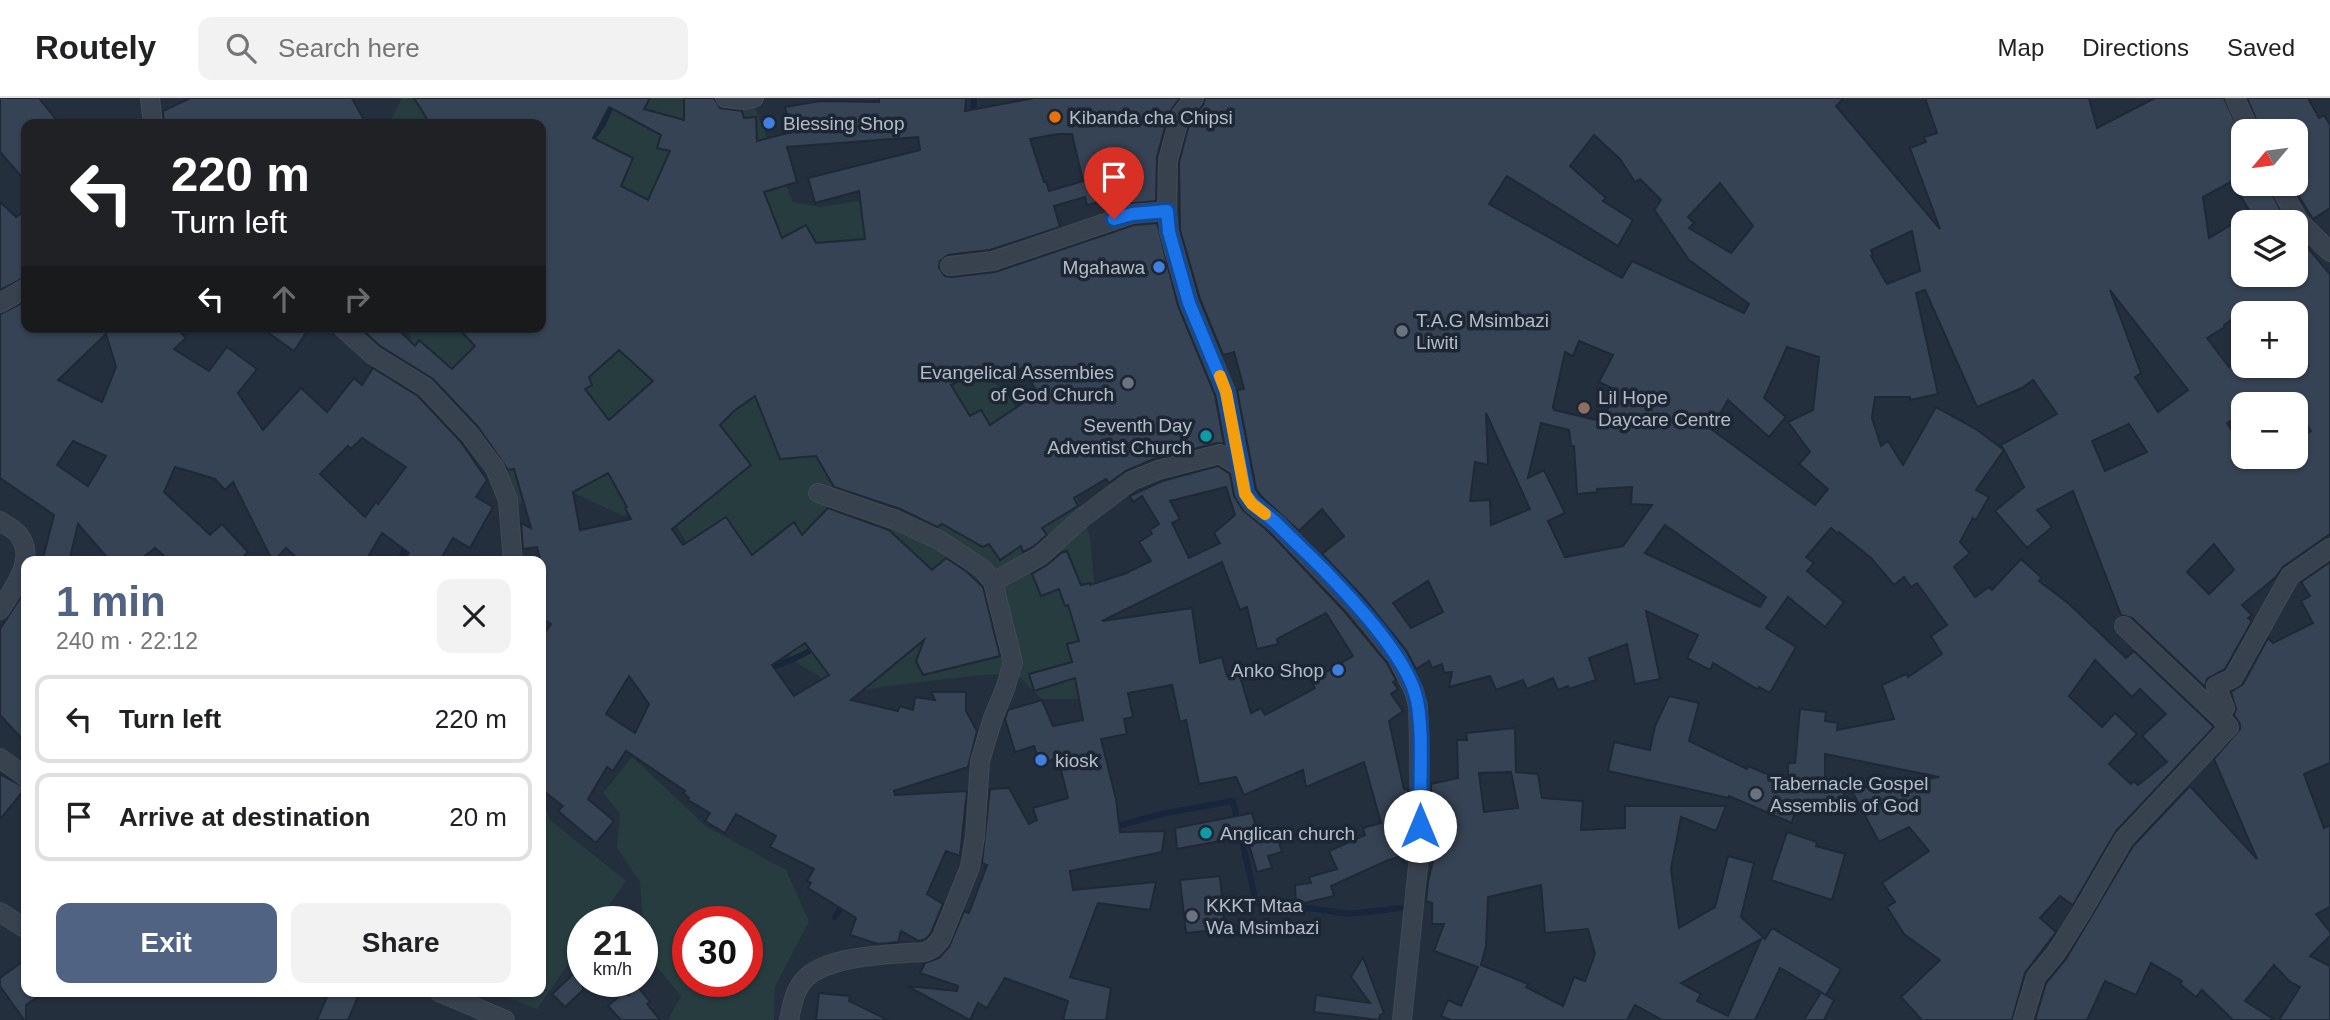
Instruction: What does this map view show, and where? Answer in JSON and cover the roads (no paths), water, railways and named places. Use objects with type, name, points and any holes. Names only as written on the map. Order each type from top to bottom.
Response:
[{"type":"street","points":[[150,98],[152,119]]},
{"type":"street","points":[[725,98],[754,98]]},
{"type":"street","points":[[2235,98],[2245,119]]},
{"type":"street","points":[[1187,99],[1168,160],[1167,211],[1171,243],[1189,303],[1226,392],[1245,494],[1353,603],[1397,657],[1414,691],[1418,706],[1420,847],[1402,1020]]},
{"type":"street","points":[[2285,196],[2299,221],[2330,252]]},
{"type":"street","points":[[950,266],[993,261],[1132,214],[1167,211]]},
{"type":"street","points":[[0,303],[21,291]]},
{"type":"street","points":[[349,333],[373,355],[425,387],[470,435],[495,468],[508,500],[513,556]]},
{"type":"street","points":[[993,582],[1040,556],[1082,518],[1130,481],[1158,470],[1220,454],[1239,466]]},
{"type":"street","points":[[789,1020],[794,995],[805,978],[822,968],[866,956],[925,952],[941,939],[970,867],[980,761],[1013,662],[993,582],[983,569],[939,540],[896,520],[818,493]]},
{"type":"street","points":[[0,521],[18,533],[25,546],[25,556]]},
{"type":"street","points":[[2219,716],[2225,708],[2216,686],[2233,678],[2290,576],[2330,548]]},
{"type":"street","points":[[0,610],[21,572]]},
{"type":"street","points":[[2023,1020],[2036,977],[2056,953],[2124,839],[2229,727],[2124,626]]},
{"type":"street","points":[[0,758],[21,773]]},
{"type":"street","points":[[0,912],[21,926]]},
{"type":"street","points":[[451,997],[505,1020]]},
{"type":"waterway","points":[[590,142],[603,124],[614,98]]},
{"type":"waterway","points":[[973,118],[974,98]]},
{"type":"waterway","points":[[402,556],[406,544]]},
{"type":"waterway","points":[[766,671],[815,647]]},
{"type":"waterway","points":[[1111,828],[1161,814],[1233,801],[1256,902],[1284,909],[1309,908],[1349,914],[1401,908]]},
{"type":"waterway","points":[[835,917],[843,904]]},
{"type":"place","name":"Kibanda cha Chipsi","points":[[1055,117]]},
{"type":"place","name":"Blessing Shop","points":[[769,123]]},
{"type":"place","name":"Mgahawa","points":[[1159,267]]},
{"type":"place","name":"T.A.G Msimbazi Liwiti","points":[[1402,331]]},
{"type":"place","name":"Evangelical Assembies of God Church","points":[[1128,383]]},
{"type":"place","name":"Lil Hope Daycare Centre","points":[[1584,408]]},
{"type":"place","name":"Seventh Day Adventist Church","points":[[1206,436]]},
{"type":"place","name":"Anko Shop","points":[[1338,670]]},
{"type":"place","name":"kiosk","points":[[1041,760]]},
{"type":"place","name":"Tabernacle Gospel Assemblis of God","points":[[1756,794]]},
{"type":"place","name":"Anglican church","points":[[1206,833]]},
{"type":"place","name":"KKKT Mtaa Wa Msimbazi","points":[[1192,916]]}]
